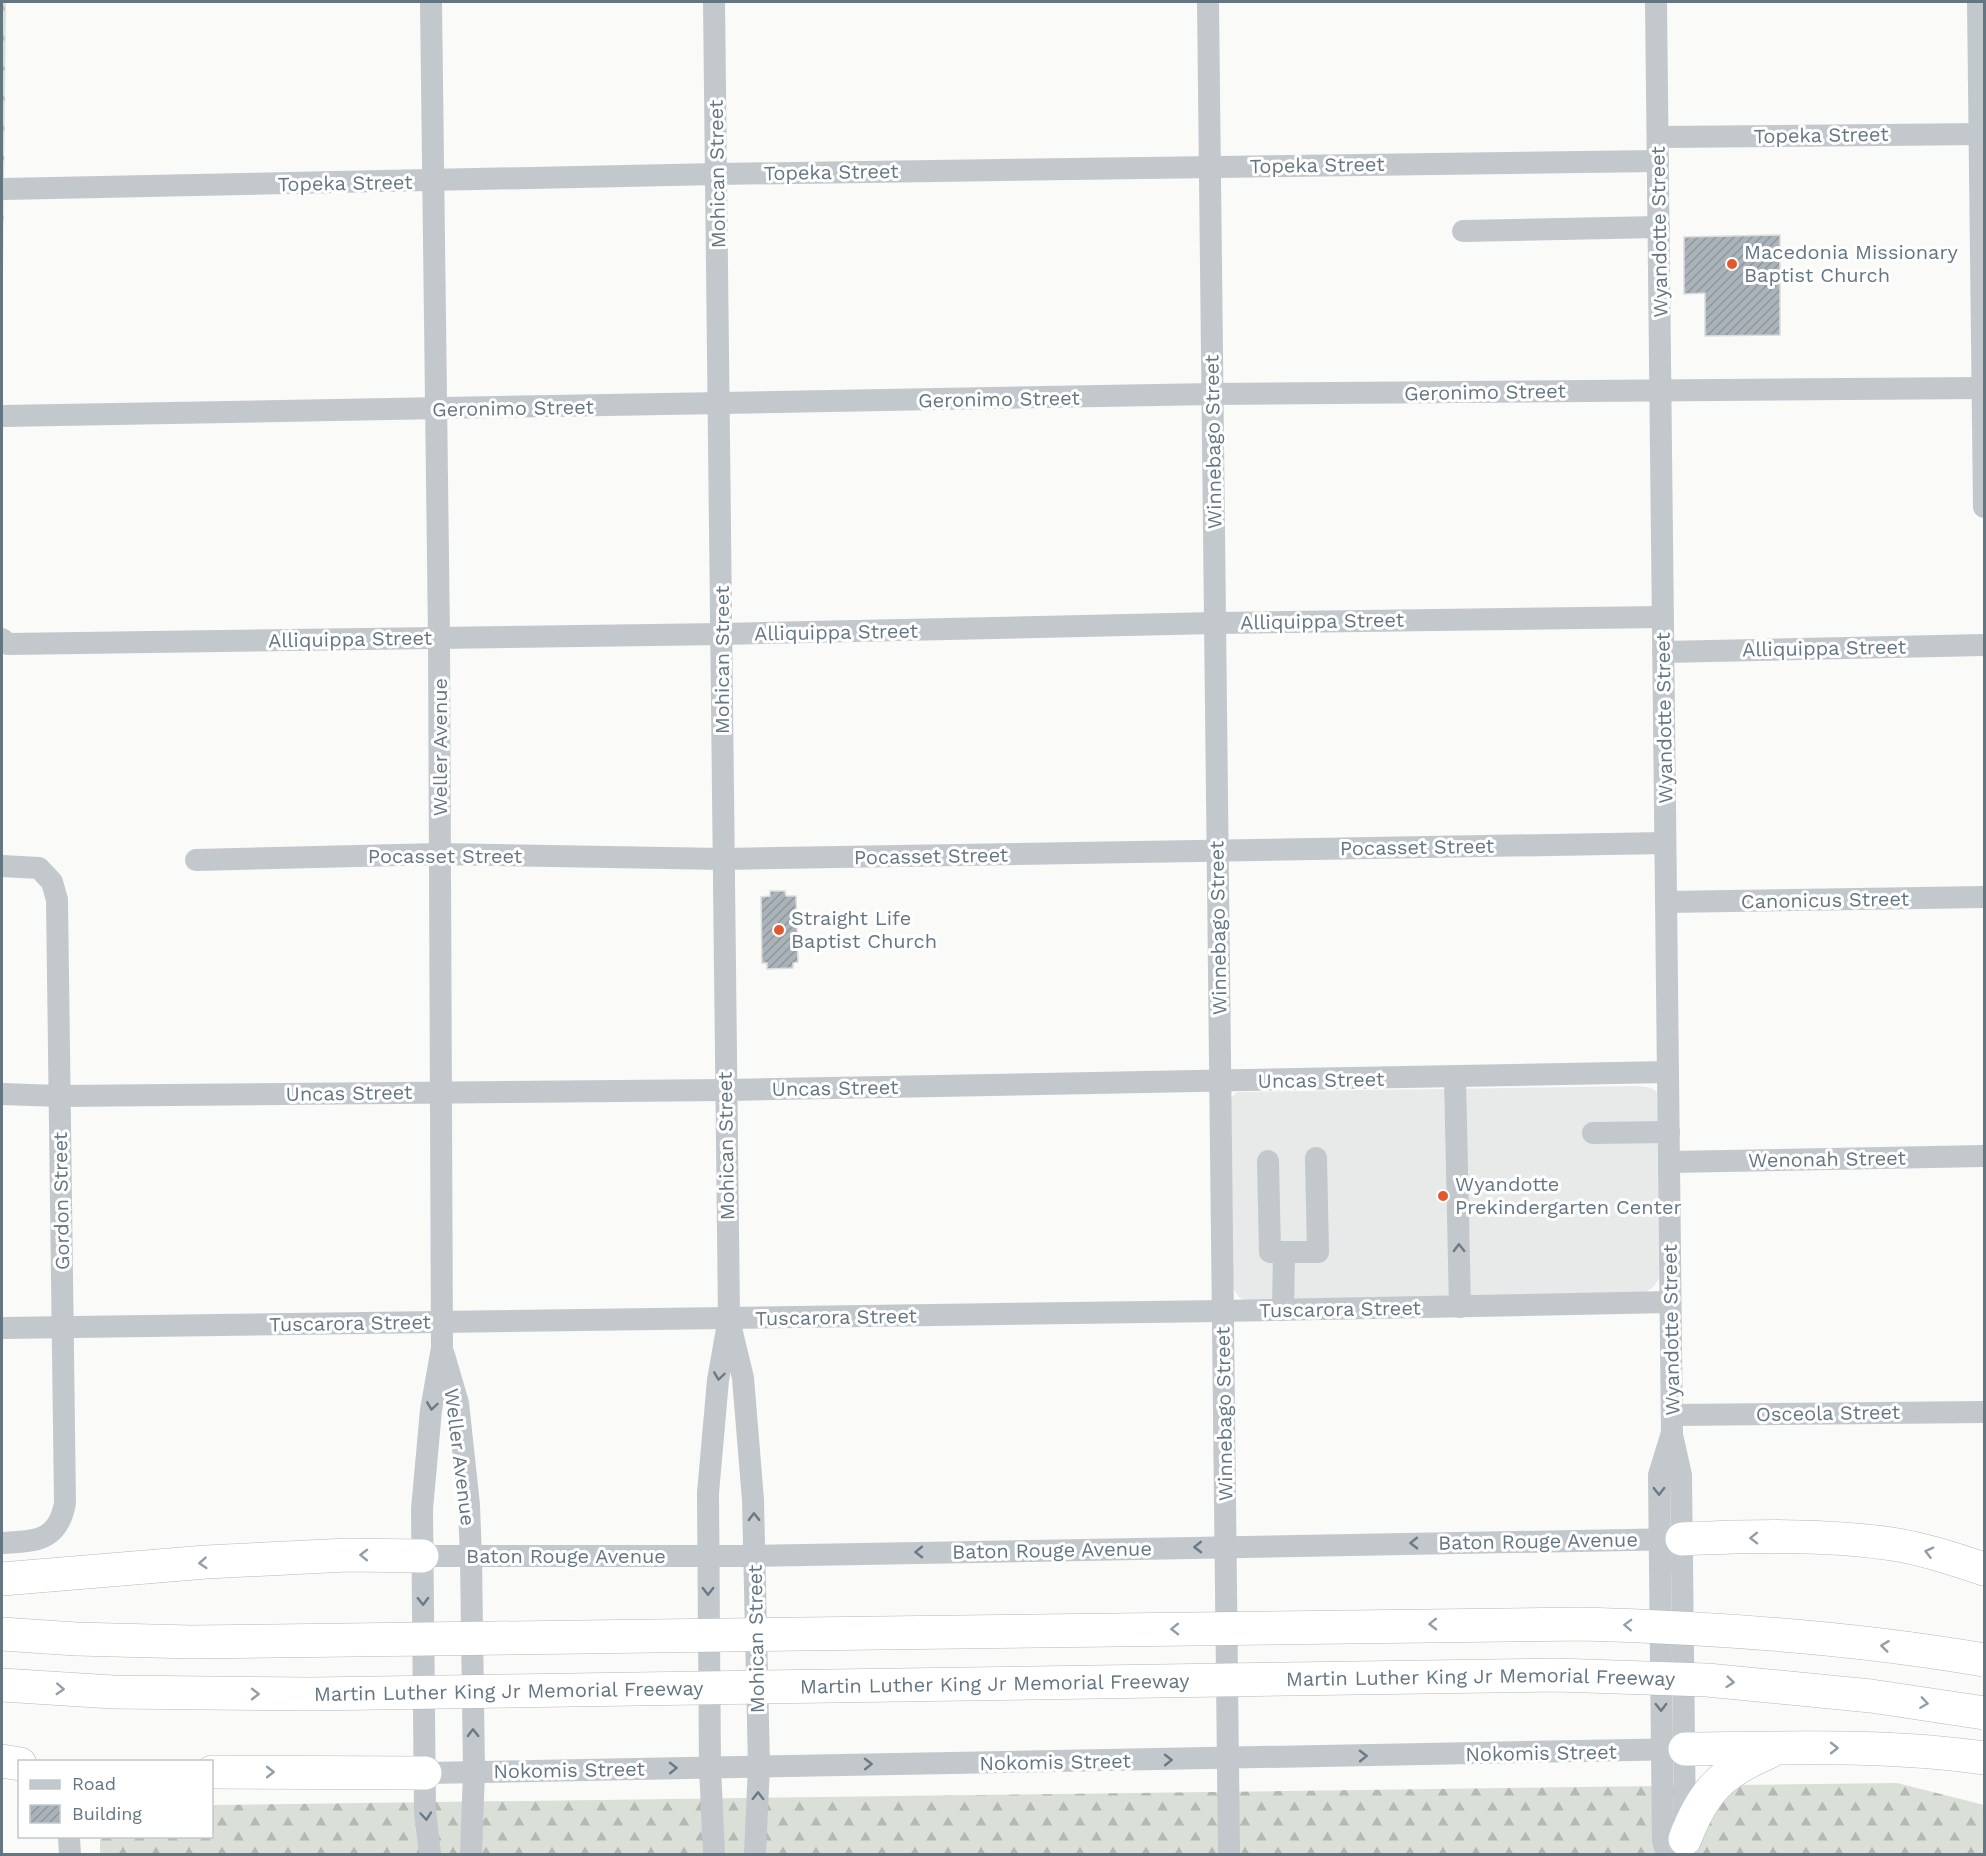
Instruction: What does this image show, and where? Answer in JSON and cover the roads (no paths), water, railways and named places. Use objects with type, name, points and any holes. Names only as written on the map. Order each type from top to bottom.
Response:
[{"type":"highway","points":[[1671,1539],[1813,1537],[1852,1540],[1920,1550],[1984,1569]]},
{"type":"highway","points":[[2,1579],[228,1561],[348,1555],[422,1556]]},
{"type":"highway","points":[[2,1634],[75,1639],[190,1642],[1582,1624],[1740,1630],[1819,1637],[1984,1660]]},
{"type":"highway","name":"Martin Luther King Jr Memorial Freeway","points":[[2,1685],[113,1692],[310,1694],[1556,1675],[1707,1680],[1871,1696],[1984,1713]]},
{"type":"highway","points":[[1678,1849],[1700,1805],[1722,1778],[1736,1768],[1776,1749]]},
{"type":"highway","points":[[1674,1750],[1902,1750],[1984,1758]]},
{"type":"highway","points":[[2,1761],[18,1764]]},
{"type":"highway","points":[[213,1772],[425,1773]]},
{"type":"street","name":"Weller Avenue","points":[[430,1854],[425,1811],[422,1509],[431,1410],[442,1348],[439,637],[431,2]]},
{"type":"street","name":"Mohican Street","points":[[714,2],[729,1318],[718,1380],[710,1459],[707,1556],[710,1768],[714,1854]]},
{"type":"street","name":"Winnebago Street","points":[[1208,2],[1228,1854]]},
{"type":"street","name":"Wyandotte Street","points":[[1656,2],[1672,1425],[1681,1475],[1671,1539],[1678,1849]]},
{"type":"street","points":[[1978,2],[1982,134],[1984,507]]},
{"type":"street","name":"Topeka Street","points":[[1658,137],[1982,134]]},
{"type":"street","name":"Topeka Street","points":[[4,189],[717,174],[1658,161]]},
{"type":"street","points":[[1463,231],[1659,227]]},
{"type":"street","name":"Geronimo Street","points":[[7,415],[1212,394],[1984,388]]},
{"type":"street","name":"Alliquippa Street","points":[[5,641],[722,634],[1215,622],[1663,616]]},
{"type":"street","name":"Alliquippa Street","points":[[1663,652],[1984,645]]},
{"type":"street","name":"Pocasset Street","points":[[196,860],[440,854],[723,859],[1665,843]]},
{"type":"street","name":"Gordon Street","points":[[2,866],[39,868],[49,876],[57,900],[65,1503],[57,1527],[36,1539],[2,1543]]},
{"type":"street","name":"Canonicus Street","points":[[1666,902],[1984,897]]},
{"type":"street","name":"Uncas Street","points":[[2,1094],[59,1096],[726,1090],[1668,1072]]},
{"type":"street","points":[[1455,1077],[1460,1307]]},
{"type":"street","points":[[1593,1133],[1669,1132]]},
{"type":"street","name":"Wenonah Street","points":[[1669,1162],[1984,1156]]},
{"type":"street","points":[[1268,1161],[1270,1252],[1318,1252],[1316,1158]]},
{"type":"street","points":[[1283,1310],[1284,1252]]},
{"type":"street","name":"Tuscarora Street","points":[[2,1328],[1222,1311],[1670,1302]]},
{"type":"street","name":"Mohican Street","points":[[729,1318],[742,1378],[753,1500],[759,1766],[756,1854]]},
{"type":"street","name":"Weller Avenue","points":[[442,1348],[458,1402],[469,1505],[474,1772],[471,1854]]},
{"type":"street","name":"Osceola Street","points":[[1672,1425],[1984,1412]]},
{"type":"street","name":"Baton Rouge Avenue","points":[[422,1556],[754,1556],[1671,1539]]},
{"type":"street","name":"Nokomis Street","points":[[425,1773],[1674,1750]]},
{"type":"place","name":"Macedonia Missionary Baptist Church","points":[[1732,264]]},
{"type":"place","name":"Straight Life Baptist Church","points":[[779,930]]},
{"type":"place","name":"Wyandotte Prekindergarten Center","points":[[1443,1196]]}]
